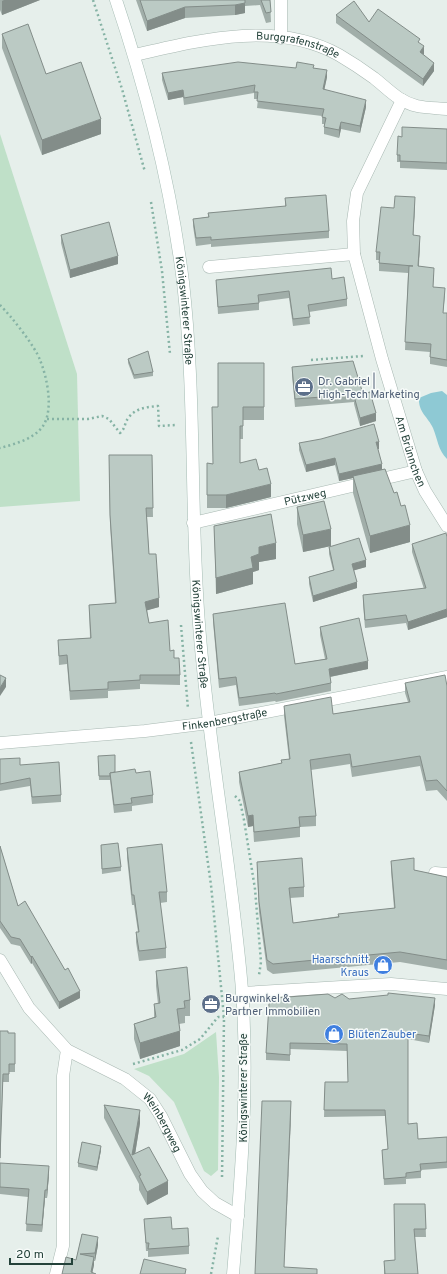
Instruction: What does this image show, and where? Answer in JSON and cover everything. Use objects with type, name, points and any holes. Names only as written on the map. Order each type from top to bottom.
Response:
[{"type":"street","name":"Königswinterer Straße","points":[[116,0],[135,56],[159,150],[182,276],[191,424],[193,523],[198,620],[242,993],[244,1131],[233,1274]]},
{"type":"street","points":[[281,0],[281,38]]},
{"type":"street","name":"Burggrafenstraße","points":[[135,56],[210,38],[257,36],[308,41],[338,55],[374,78],[402,100],[417,106],[447,109]]},
{"type":"street","name":"Am Brünnchen","points":[[402,100],[357,193],[353,221],[354,254],[381,354],[416,471],[425,491],[447,526]]},
{"type":"street","points":[[208,267],[354,254]]},
{"type":"street","name":"Pützweg","points":[[193,523],[416,471]]},
{"type":"street","name":"Finkenbergstraße","points":[[0,743],[144,731],[209,723],[447,677]]},
{"type":"street","points":[[435,873],[447,874]]},
{"type":"street","name":"Weinbergweg","points":[[0,960],[29,1008],[67,1050],[125,1079],[150,1099],[161,1116],[190,1174],[202,1191],[215,1203],[238,1216]]},
{"type":"street","points":[[242,993],[391,984],[447,989]]},
{"type":"street","points":[[56,1274],[63,1246],[63,1076],[67,1050]]},
{"type":"path","points":[[0,305],[40,359],[48,387],[48,411],[42,427],[18,444],[0,448]]},
{"type":"path","points":[[311,360],[381,354]]},
{"type":"path","points":[[46,419],[88,419],[102,416],[110,419],[120,433],[125,429],[128,418],[139,410],[145,407],[158,406],[158,426],[191,424]]},
{"type":"path","points":[[232,794],[240,801],[255,889],[260,962],[256,992]]},
{"type":"path","points":[[126,1066],[182,1050],[200,1039],[218,1017],[242,1015]]},
{"type":"green space","points":[[0,134],[77,374],[80,501],[0,507]]},
{"type":"green space","points":[[216,1032],[219,1077],[218,1170],[211,1176],[204,1171],[174,1102],[149,1076],[134,1069],[184,1054]]},
{"type":"water","points":[[442,391],[447,395],[447,459],[438,445],[433,428],[422,411],[419,403],[419,398],[431,393]]},
{"type":"building","points":[[140,0],[245,0],[245,3],[235,5],[185,7],[147,21]]},
{"type":"building","points":[[261,0],[270,0],[271,12],[266,13]]},
{"type":"building","points":[[354,1],[369,22],[378,9],[420,39],[418,42],[424,46],[420,52],[434,63],[423,79],[336,15]]},
{"type":"building","points":[[28,24],[46,74],[81,62],[101,119],[42,140],[2,34]]},
{"type":"building","points":[[238,62],[296,68],[297,62],[314,65],[313,68],[327,70],[323,89],[366,100],[360,126],[341,122],[339,130],[324,127],[326,118],[322,117],[324,109],[257,101],[258,92],[254,92],[255,85],[184,98],[183,90],[168,93],[162,73]]},
{"type":"building","points":[[402,127],[447,129],[447,163],[400,161],[400,155],[397,155],[398,136],[402,137]]},
{"type":"building","points":[[326,195],[329,231],[211,240],[211,237],[196,238],[193,219],[209,217],[208,213],[286,206],[285,198]]},
{"type":"building","points":[[395,196],[415,197],[413,235],[420,236],[418,266],[434,268],[433,287],[445,288],[443,313],[447,313],[447,360],[430,357],[431,344],[405,342],[409,266],[413,266],[379,263],[380,252],[376,252],[381,207],[394,208]]},
{"type":"building","points":[[109,222],[118,256],[70,270],[61,235]]},
{"type":"building","points":[[331,268],[332,279],[344,277],[347,299],[308,305],[310,317],[293,319],[289,291],[258,295],[259,303],[218,307],[216,280]]},
{"type":"building","points":[[148,351],[153,372],[134,375],[128,359]]},
{"type":"building","points":[[353,361],[363,394],[370,392],[376,413],[360,418],[354,396],[362,394],[295,399],[292,367]]},
{"type":"building","points":[[218,363],[264,363],[264,407],[243,407],[243,426],[240,426],[240,463],[256,459],[259,470],[267,468],[271,484],[226,495],[207,495],[207,463],[213,464],[212,407],[218,407]]},
{"type":"building","points":[[374,424],[379,442],[376,442],[382,464],[339,474],[335,458],[306,465],[299,443],[321,439]]},
{"type":"building","points":[[109,455],[152,455],[153,508],[146,508],[149,554],[156,554],[159,598],[145,602],[149,623],[168,620],[170,651],[174,650],[174,658],[179,658],[180,675],[140,675],[140,680],[108,682],[108,689],[70,691],[67,655],[59,656],[58,640],[91,638],[89,605],[116,603],[110,515]]},
{"type":"building","points":[[385,469],[394,493],[397,492],[401,506],[405,505],[410,525],[370,536],[353,476]]},
{"type":"building","points":[[324,501],[331,529],[303,535],[297,507]]},
{"type":"building","points":[[271,514],[276,543],[259,547],[259,554],[251,557],[253,568],[216,578],[214,526]]},
{"type":"building","points":[[446,533],[447,609],[408,622],[406,615],[365,620],[363,595],[426,588],[412,544]]},
{"type":"building","points":[[359,538],[366,560],[352,564],[357,582],[313,596],[309,577],[334,570],[329,547]]},
{"type":"building","points":[[285,603],[295,664],[327,659],[320,627],[359,618],[368,661],[329,669],[331,683],[276,694],[239,698],[236,677],[219,679],[213,614]]},
{"type":"building","points":[[0,675],[6,678],[0,688]]},
{"type":"building","points":[[445,675],[447,686],[447,791],[437,780],[426,781],[420,756],[352,767],[350,754],[310,760],[316,816],[299,817],[300,827],[254,832],[253,815],[248,816],[239,772],[282,763],[281,760],[290,759],[284,706],[331,697],[333,714],[410,702],[405,683]]},
{"type":"building","points":[[115,755],[115,772],[110,773],[110,776],[99,776],[98,756]]},
{"type":"building","points":[[20,758],[20,765],[59,762],[61,795],[32,797],[30,778],[0,784],[0,759]]},
{"type":"building","points":[[135,769],[136,773],[150,771],[153,795],[131,798],[132,803],[114,805],[110,773]]},
{"type":"building","points":[[118,843],[121,867],[102,869],[101,845]]},
{"type":"building","points":[[162,844],[167,892],[159,892],[166,948],[139,951],[136,932],[139,932],[134,895],[132,895],[127,848]]},
{"type":"building","points":[[0,846],[18,906],[25,901],[65,970],[68,968],[80,991],[59,1002],[32,956],[31,957],[20,939],[11,937],[0,921]]},
{"type":"building","points":[[302,858],[304,887],[289,888],[293,923],[339,917],[338,914],[395,908],[391,861],[414,858],[414,870],[447,877],[447,960],[400,952],[273,964],[267,960],[259,902],[257,862]]},
{"type":"building","points":[[187,967],[190,1000],[184,1001],[185,1008],[177,1009],[180,1031],[140,1043],[134,1024],[156,1017],[154,1004],[160,1003],[156,971]]},
{"type":"building","points":[[388,993],[435,998],[429,1036],[408,1033],[408,1124],[417,1123],[418,1139],[447,1137],[447,1162],[420,1164],[421,1171],[406,1173],[406,1177],[384,1179],[382,1150],[388,1149],[385,1110],[324,1110],[325,1082],[348,1082],[347,1044],[290,1043],[290,1055],[266,1053],[269,1004],[274,998],[328,994],[335,998],[342,994],[349,999],[388,995]]},
{"type":"building","points":[[0,1031],[15,1033],[15,1064],[9,1064],[9,1074],[3,1074],[0,1158]]},
{"type":"building","points":[[262,1101],[291,1101],[284,1267],[317,1269],[317,1274],[255,1274]]},
{"type":"building","points":[[104,1105],[140,1110],[132,1155],[149,1147],[168,1181],[147,1192],[139,1176],[141,1175]]},
{"type":"building","points":[[82,1142],[101,1146],[97,1167],[78,1163]]},
{"type":"building","points":[[0,1163],[49,1166],[42,1225],[26,1224],[29,1189],[0,1187]]},
{"type":"building","points":[[394,1204],[425,1204],[426,1229],[414,1229],[418,1274],[385,1274],[384,1261],[395,1260]]},
{"type":"building","points":[[171,1217],[172,1229],[188,1228],[189,1246],[148,1249],[149,1243],[146,1243],[144,1219]]},
{"type":"building","points":[[82,1234],[98,1237],[95,1253],[80,1254],[94,1257],[91,1272],[96,1274],[62,1274],[66,1257],[76,1260]]},
{"type":"building","points":[[144,1259],[186,1269],[185,1274],[140,1274]]},
{"type":"place","name":"Dr. Gabriel | High-Tech Marketing","points":[[304,387]]},
{"type":"place","name":"Haarschnitt Kraus","points":[[383,965]]},
{"type":"place","name":"Burgwinkel & Partner Immobilien","points":[[211,1004]]},
{"type":"place","name":"BlütenZauber","points":[[334,1034]]}]
